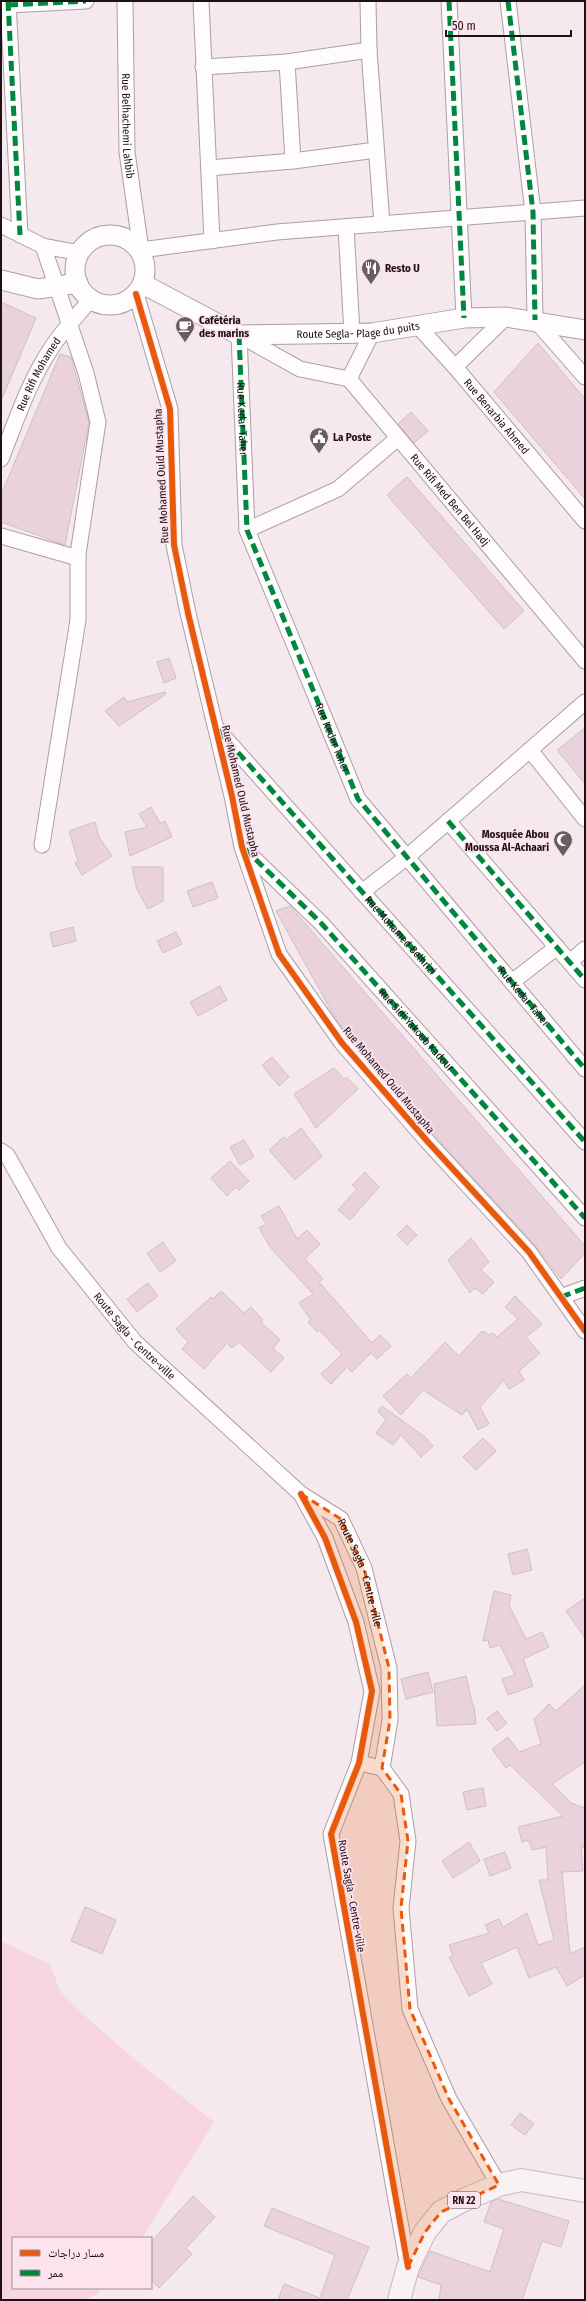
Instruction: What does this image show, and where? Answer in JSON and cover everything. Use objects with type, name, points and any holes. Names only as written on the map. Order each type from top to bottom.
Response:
[{"type":"main road","name":"RN 22","points":[[399,2300],[408,2267],[424,2232],[441,2212],[466,2199],[499,2185],[521,2180],[585,2191]]},
{"type":"street","points":[[20,235],[8,3],[86,1]]},
{"type":"street","name":"Rue Belhachemi Lahbib","points":[[125,1],[127,152],[140,250]]},
{"type":"street","points":[[201,1],[212,241]]},
{"type":"street","points":[[368,1],[369,50],[382,224]]},
{"type":"street","points":[[449,1],[464,318]]},
{"type":"street","points":[[508,1],[533,212],[535,320],[585,378]]},
{"type":"street","points":[[203,67],[287,62],[369,50]]},
{"type":"street","points":[[287,62],[293,161]]},
{"type":"street","points":[[209,168],[293,161],[376,150]]},
{"type":"street","points":[[140,250],[277,232],[585,208]]},
{"type":"street","points":[[1,225],[43,246],[80,253]]},
{"type":"street","points":[[346,227],[352,333]]},
{"type":"street","points":[[109,234],[121,235],[132,241],[140,250],[146,270],[139,289],[128,301],[116,305],[105,305],[84,294],[75,277],[76,258],[85,244],[90,240],[109,234]]},
{"type":"street","points":[[42,845],[78,620],[78,558],[98,422],[86,374],[43,246]]},
{"type":"street","points":[[1,280],[33,289],[58,287],[78,283]]},
{"type":"street","name":"Route Segla- Plage du puits","points":[[139,289],[239,335],[372,332],[464,318],[506,317],[535,320],[585,330]]},
{"type":"street","name":"Rue Mohamed Ould Mustapha","points":[[139,289],[170,409],[174,545],[188,613],[216,728],[242,847],[279,954],[342,1043],[428,1142],[529,1252],[585,1331]]},
{"type":"street","name":"Rue Rifi Mohamed","points":[[1,458],[36,374],[53,345],[91,299]]},
{"type":"street","points":[[455,367],[506,317]]},
{"type":"street","name":"Rue Benarbia Ahmed","points":[[417,325],[455,367],[585,521]]},
{"type":"street","points":[[239,335],[300,369],[349,379],[372,332]]},
{"type":"street","name":"Rue Kedar Taher","points":[[239,335],[246,530],[358,799],[585,1069]]},
{"type":"street","name":"Rue Rifi Med Ben Bel Hadj","points":[[349,379],[585,661]]},
{"type":"street","points":[[246,530],[338,489],[398,438]]},
{"type":"street","points":[[1,536],[78,558]]},
{"type":"street","points":[[362,892],[407,857],[585,702]]},
{"type":"street","name":"Rue Mohamed Belhrizi","points":[[216,728],[585,1142]]},
{"type":"street","points":[[530,750],[585,818]]},
{"type":"street","points":[[448,821],[585,980]]},
{"type":"street","name":"Rue Sidi Yakoub Kadour","points":[[242,847],[320,923],[585,1218]]},
{"type":"street","points":[[512,982],[557,947]]},
{"type":"street","points":[[570,962],[585,949]]},
{"type":"street","name":"Route Sagla - Centre-ville","points":[[1,1151],[7,1155],[59,1248],[135,1342],[301,1494],[341,1519],[364,1568],[389,1668],[390,1720],[382,1768]]},
{"type":"street","points":[[561,1297],[585,1288]]},
{"type":"street","name":"Route Sagla - Centre-ville","points":[[301,1494],[325,1538],[356,1622],[372,1691],[358,1763],[331,1834],[408,2267]]},
{"type":"street","points":[[358,1763],[382,1768],[401,1794],[408,1841],[402,1908],[410,2009],[449,2099],[499,2185]]},
{"type":"highlighted area","points":[[301,1494],[341,1519],[364,1568],[389,1668],[390,1720],[382,1768],[401,1794],[408,1841],[401,1908],[410,2009],[449,2099],[499,2185],[441,2212],[425,2232],[408,2267],[331,1834],[359,1763],[372,1691],[356,1622],[325,1538]]},
{"type":"shaded area","points":[[1,1941],[50,1964],[60,1991],[85,2016],[133,2058],[214,2122],[143,2237],[12,2237],[12,2289],[101,2289],[97,2294],[85,2300],[1,2300]]},
{"type":"building","points":[[1,302],[36,318],[1,401]]},
{"type":"building","points":[[538,343],[585,399],[585,499],[494,392]]},
{"type":"building","points":[[60,354],[71,357],[89,422],[65,545],[1,522],[1,495]]},
{"type":"building","points":[[411,412],[428,431],[414,443],[398,424]]},
{"type":"building","points":[[407,477],[524,611],[504,629],[387,495]]},
{"type":"building","points":[[169,658],[176,678],[164,683],[157,662]]},
{"type":"building","points":[[165,692],[166,694],[119,726],[105,711],[124,697],[127,702]]},
{"type":"building","points":[[585,728],[585,784],[557,750]]},
{"type":"building","points":[[151,807],[160,823],[165,821],[172,837],[130,856],[125,832],[147,827],[139,814]]},
{"type":"building","points":[[95,822],[99,837],[112,856],[82,875],[75,863],[78,861],[69,831]]},
{"type":"building","points":[[132,867],[163,867],[163,901],[148,909],[137,890]]},
{"type":"building","points":[[212,882],[218,898],[193,907],[187,891]]},
{"type":"building","points":[[290,906],[585,1246],[585,1253],[561,1279],[536,1246],[447,1149],[349,1037],[333,1014],[276,911]]},
{"type":"building","points":[[73,927],[76,941],[53,947],[50,933]]},
{"type":"building","points":[[176,932],[182,944],[163,953],[157,941]]},
{"type":"building","points":[[220,986],[227,1000],[198,1016],[190,1002]]},
{"type":"building","points":[[272,1057],[289,1077],[279,1086],[262,1065]]},
{"type":"building","points":[[334,1068],[344,1079],[346,1077],[358,1089],[316,1128],[294,1094]]},
{"type":"building","points":[[301,1128],[322,1156],[295,1180],[269,1150],[284,1137],[286,1140]]},
{"type":"building","points":[[244,1140],[254,1157],[240,1165],[230,1147]]},
{"type":"building","points":[[230,1161],[249,1181],[239,1190],[236,1187],[227,1196],[211,1178]]},
{"type":"building","points":[[365,1172],[379,1187],[350,1220],[338,1210],[357,1189],[352,1185]]},
{"type":"building","points":[[279,1206],[297,1239],[307,1230],[320,1244],[305,1259],[323,1279],[319,1282],[372,1343],[380,1335],[391,1346],[377,1359],[371,1353],[352,1372],[347,1367],[331,1384],[321,1374],[342,1354],[319,1330],[317,1332],[308,1322],[311,1320],[299,1303],[313,1294],[270,1247],[259,1228],[266,1224],[261,1216]]},
{"type":"building","points":[[407,1225],[417,1235],[407,1245],[397,1235]]},
{"type":"building","points":[[471,1238],[489,1262],[481,1270],[494,1282],[483,1294],[475,1288],[470,1293],[448,1260]]},
{"type":"building","points":[[163,1242],[176,1261],[160,1272],[147,1253]]},
{"type":"building","points":[[148,1283],[158,1296],[137,1312],[127,1299]]},
{"type":"building","points":[[221,1291],[244,1313],[251,1307],[263,1320],[261,1322],[280,1340],[273,1348],[284,1358],[271,1372],[239,1342],[232,1348],[227,1343],[204,1369],[182,1349],[188,1342],[176,1329],[211,1297],[213,1299]]},
{"type":"building","points":[[515,1296],[542,1324],[526,1337],[540,1353],[519,1371],[524,1380],[509,1389],[504,1380],[480,1407],[489,1424],[478,1430],[467,1409],[462,1415],[423,1390],[401,1415],[383,1396],[407,1374],[411,1378],[445,1342],[459,1356],[482,1331],[490,1335],[492,1333],[497,1337],[518,1319],[505,1307]]},
{"type":"building","points":[[382,1406],[425,1437],[433,1446],[421,1457],[401,1435],[393,1445],[376,1433],[386,1420],[378,1411]]},
{"type":"building","points":[[483,1438],[496,1451],[476,1470],[463,1457]]},
{"type":"building","points":[[527,1549],[532,1570],[513,1575],[508,1554]]},
{"type":"building","points":[[494,1591],[511,1595],[509,1605],[526,1639],[542,1632],[549,1647],[523,1659],[533,1686],[508,1695],[502,1679],[515,1675],[500,1645],[490,1648],[488,1640],[483,1641]]},
{"type":"building","points":[[585,1598],[585,1638],[566,1611]]},
{"type":"building","points":[[428,1672],[433,1692],[406,1699],[401,1679]]},
{"type":"building","points":[[466,1676],[474,1706],[476,1724],[437,1726],[434,1684]]},
{"type":"building","points":[[585,1685],[585,1762],[552,1784],[571,1803],[585,1808],[585,1848],[581,1846],[583,1871],[562,1872],[570,1954],[585,1947],[585,1975],[567,1986],[556,1967],[529,1978],[517,1947],[481,1963],[492,1984],[469,1996],[449,1957],[453,1956],[449,1945],[489,1933],[485,1925],[499,1919],[503,1927],[527,1913],[538,1945],[554,1940],[539,1880],[548,1880],[546,1847],[532,1850],[529,1840],[522,1842],[518,1827],[563,1816],[510,1765],[506,1768],[492,1749],[508,1737],[519,1752],[541,1744],[534,1719],[549,1704],[556,1711]]},
{"type":"building","points":[[497,1711],[507,1723],[497,1731],[487,1719]]},
{"type":"building","points":[[483,1788],[486,1806],[467,1810],[463,1792]]},
{"type":"building","points":[[469,1842],[480,1861],[453,1878],[442,1861]]},
{"type":"building","points":[[505,1852],[511,1868],[490,1876],[484,1859]]},
{"type":"building","points":[[85,1907],[116,1920],[102,1954],[71,1941]]},
{"type":"building","points":[[520,2113],[534,2124],[525,2135],[511,2125]]},
{"type":"building","points":[[193,2196],[215,2217],[186,2248],[192,2254],[159,2288],[152,2281],[152,2241]]},
{"type":"building","points":[[498,2199],[569,2221],[561,2247],[542,2241],[522,2300],[439,2300],[441,2285],[418,2277],[430,2251],[490,2272],[504,2229],[484,2222],[491,2202]]},
{"type":"building","points":[[272,2208],[369,2247],[347,2300],[278,2300],[284,2284],[320,2298],[335,2255],[264,2226]]},
{"type":"marked path","points":[[8,1],[20,235]]},
{"type":"marked path","points":[[8,5],[86,1]]},
{"type":"marked path","points":[[449,1],[464,318]]},
{"type":"marked path","points":[[508,1],[533,212],[535,320]]},
{"type":"marked path","points":[[239,335],[247,530],[358,799],[585,1069]]},
{"type":"marked path","points":[[218,730],[585,1142]]},
{"type":"marked path","points":[[448,821],[585,980]]},
{"type":"marked path","points":[[245,849],[321,923],[585,1218]]},
{"type":"marked path","points":[[561,1297],[585,1288]]},
{"type":"cycle path","points":[[136,294],[170,409],[174,545],[188,613],[232,796],[242,847],[279,954],[342,1043],[428,1142],[529,1252],[585,1331]]},
{"type":"cycle path","points":[[301,1494],[325,1538],[356,1622],[372,1691],[359,1763],[331,1834],[408,2267]]},
{"type":"place","name":"Resto U","points":[[371,285]]},
{"type":"place","name":"Cafétéria des marins","points":[[185,343]]},
{"type":"place","name":"La Poste","points":[[319,454]]},
{"type":"place","name":"Mosquée Abou Moussa Al-Achaari","points":[[563,857]]}]
